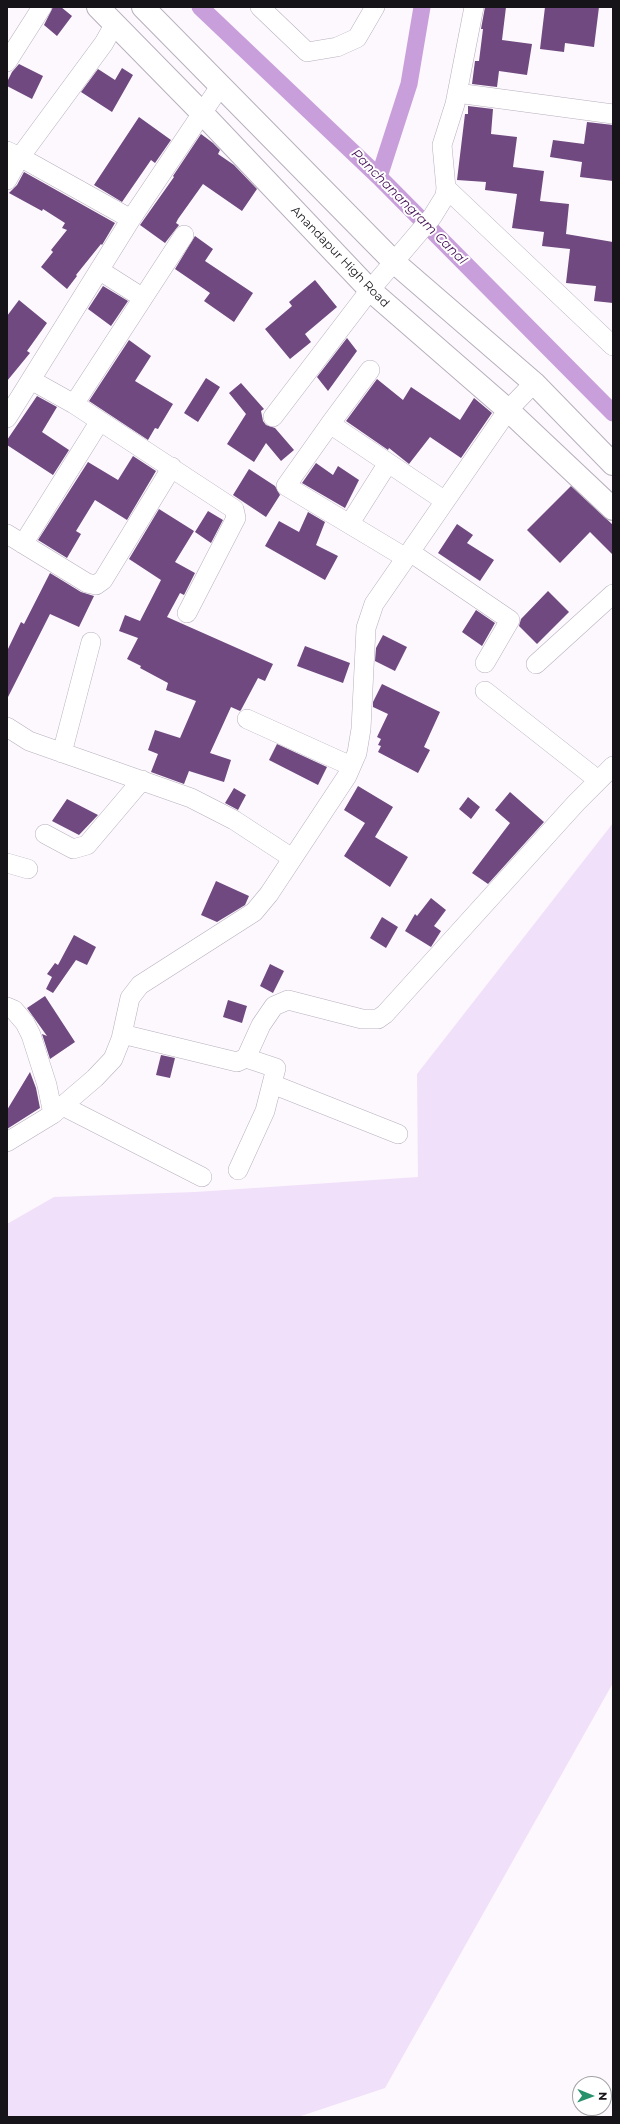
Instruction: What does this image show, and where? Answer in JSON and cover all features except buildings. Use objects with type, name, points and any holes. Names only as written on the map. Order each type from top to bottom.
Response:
[{"type":"main road","name":"Anandapur High Road","points":[[98,7],[203,114],[370,290],[508,410],[613,509]]},
{"type":"main road","points":[[143,7],[394,262],[534,383],[613,464]]},
{"type":"street","points":[[7,62],[42,7]]},
{"type":"street","points":[[260,7],[307,52],[337,47],[357,38],[375,7]]},
{"type":"street","points":[[273,417],[370,290],[432,217],[445,196],[446,188],[442,145],[457,93],[473,7]]},
{"type":"street","points":[[7,180],[14,154],[104,43],[115,23]]},
{"type":"street","points":[[7,418],[131,219],[181,143],[203,114],[221,85]]},
{"type":"street","points":[[457,93],[613,114]]},
{"type":"street","points":[[14,154],[131,219]]},
{"type":"street","points":[[446,188],[613,346]]},
{"type":"street","points":[[74,404],[184,235]]},
{"type":"street","points":[[99,270],[143,298]]},
{"type":"street","points":[[370,370],[286,486],[408,555],[510,620],[485,663]]},
{"type":"street","points":[[31,380],[74,404],[234,509],[236,512],[236,518],[187,613]]},
{"type":"street","points":[[7,1142],[58,1110],[95,1078],[113,1059],[122,1034],[130,998],[140,985],[254,912],[269,894],[347,776],[357,752],[361,729],[366,628],[374,604],[508,410],[534,383]]},
{"type":"street","points":[[23,544],[100,421]]},
{"type":"street","points":[[330,424],[445,501]]},
{"type":"street","points":[[350,523],[388,463]]},
{"type":"street","points":[[7,534],[87,583],[96,585],[103,580],[172,467]]},
{"type":"street","points":[[536,664],[613,594]]},
{"type":"street","points":[[62,753],[91,642]]},
{"type":"street","points":[[485,691],[598,780]]},
{"type":"street","points":[[247,719],[351,766]]},
{"type":"street","points":[[7,727],[29,741],[191,798],[234,820],[292,858]]},
{"type":"street","points":[[122,1034],[237,1062],[246,1058],[261,1025],[274,1006],[288,1000],[362,1019],[378,1019],[385,1014],[598,780],[613,766]]},
{"type":"street","points":[[45,834],[73,849],[87,845],[142,780]]},
{"type":"street","points":[[7,863],[28,869]]},
{"type":"street","points":[[7,1007],[14,1010],[25,1023],[31,1035],[47,1085],[58,1110],[202,1177]]},
{"type":"street","points":[[238,1170],[265,1111],[276,1068],[246,1058]]},
{"type":"street","points":[[272,1084],[398,1134]]},
{"type":"shaded area","points":[[613,823],[613,1683],[385,2088],[298,2117],[7,2117],[7,1224],[54,1197],[195,1192],[418,1177],[417,1074]]},
{"type":"waterway","name":"Panchanangram Canal","points":[[200,7],[379,177],[613,413]]},
{"type":"waterway","points":[[379,177],[409,84],[422,7]]}]
